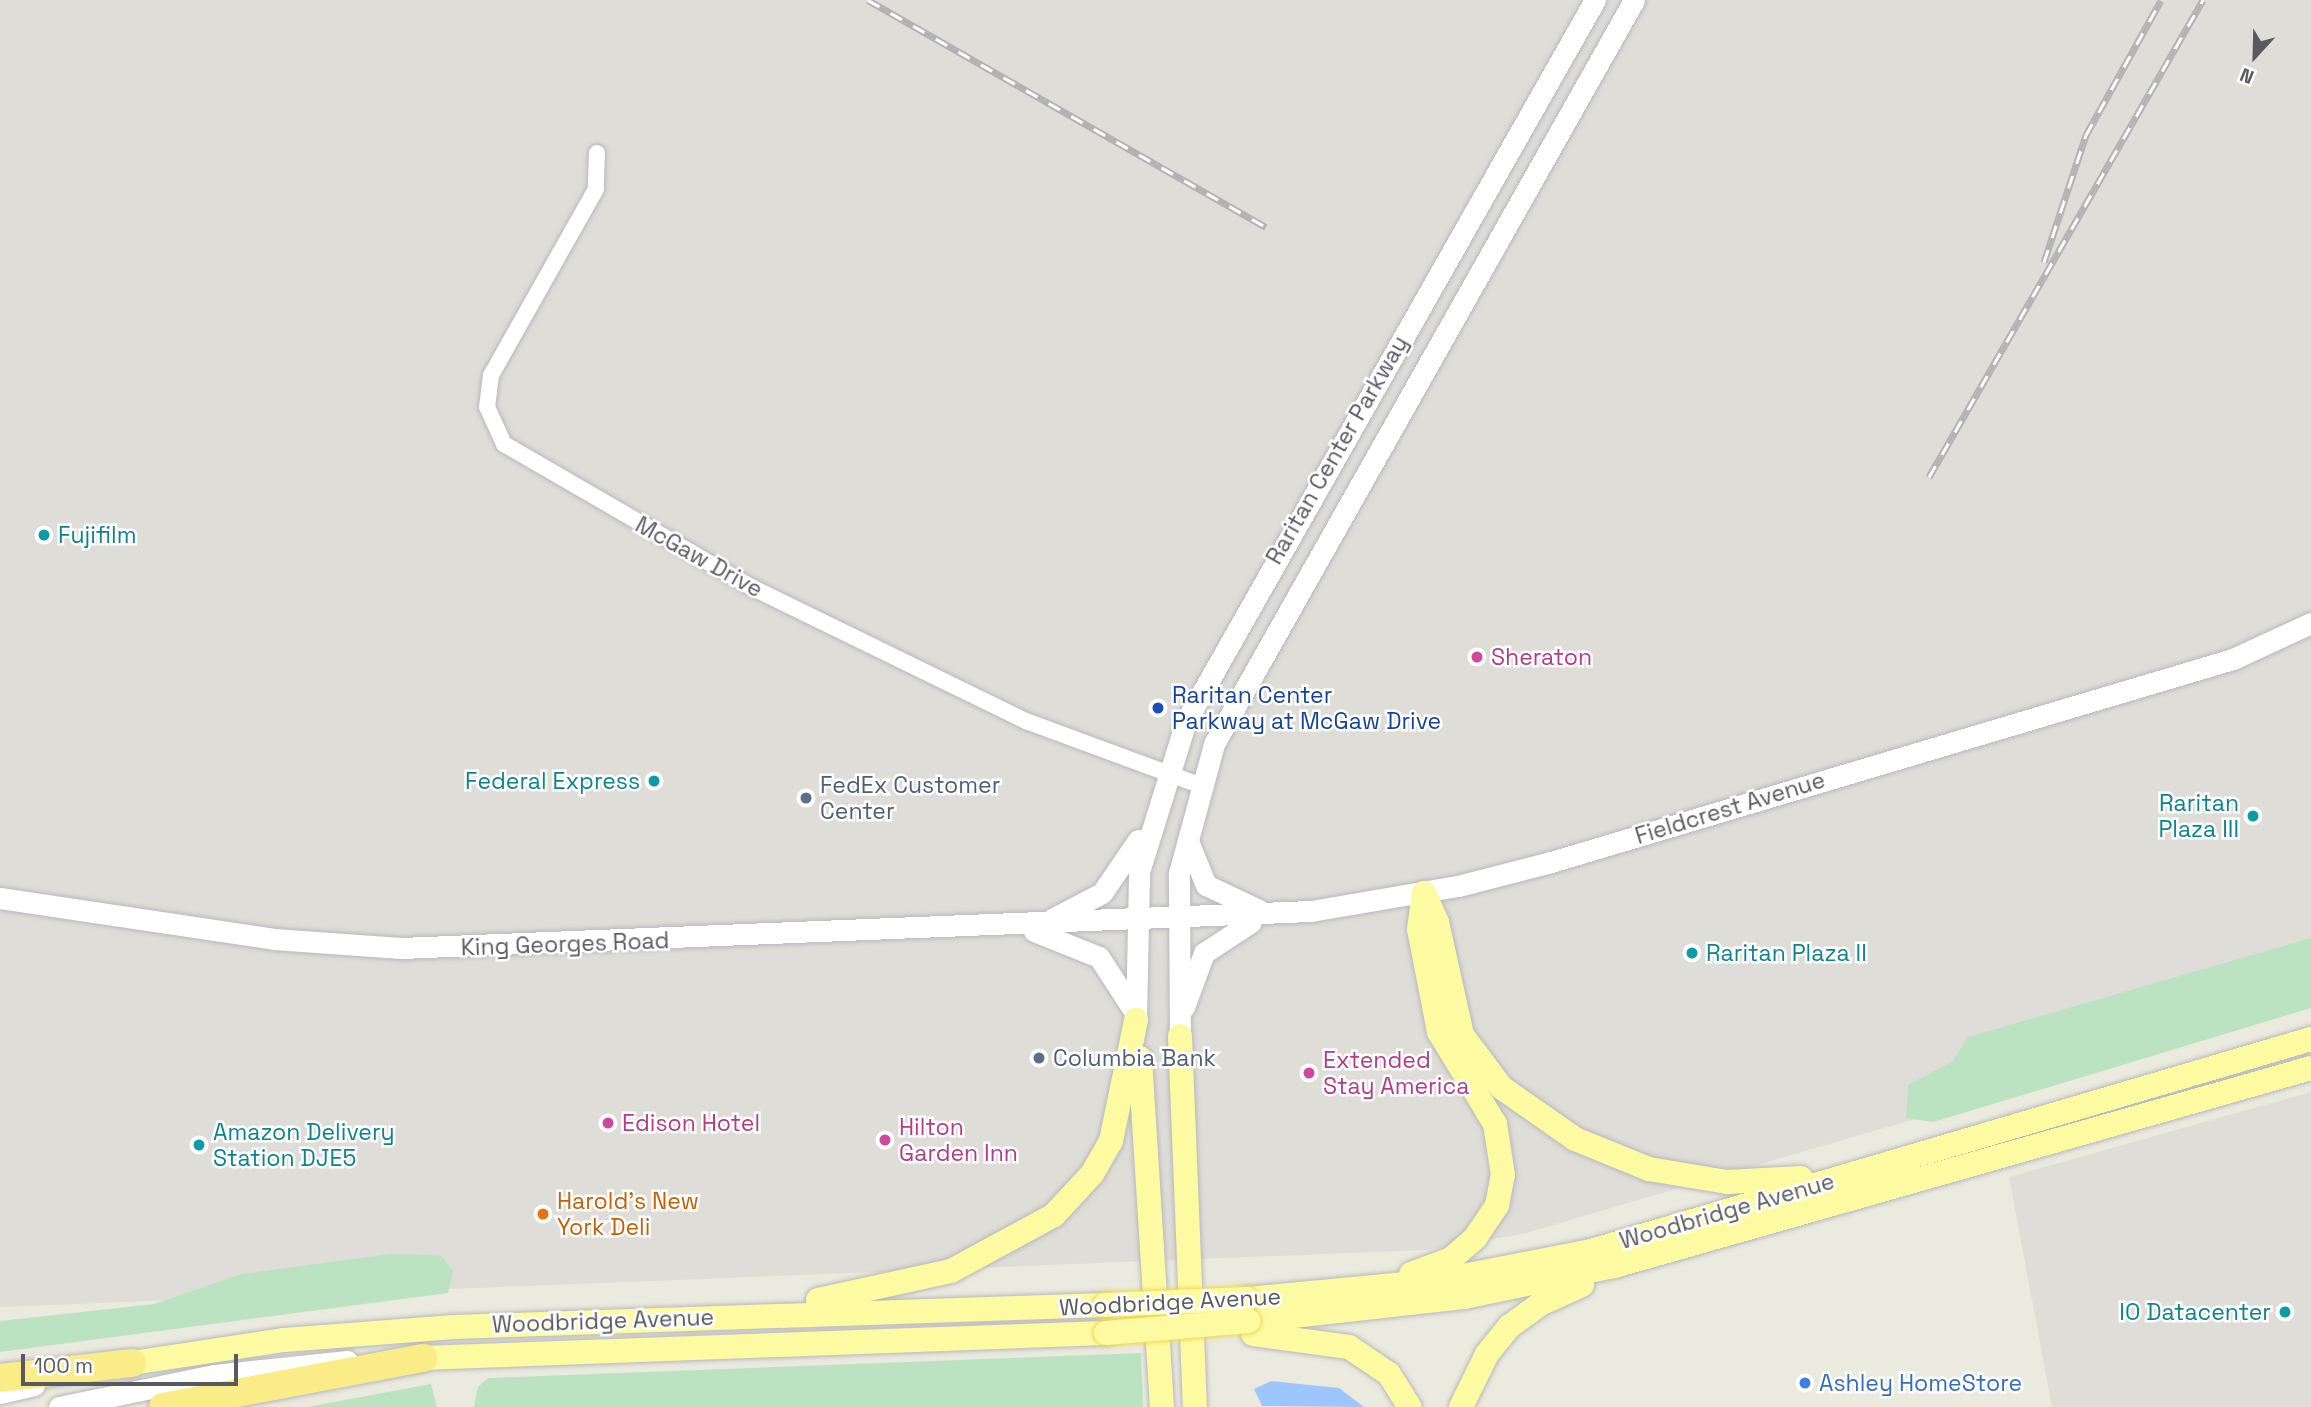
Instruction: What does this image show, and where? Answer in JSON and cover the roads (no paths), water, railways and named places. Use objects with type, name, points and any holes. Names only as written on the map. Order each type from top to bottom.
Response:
[{"type":"highway","points":[[163,1407],[423,1358]]},
{"type":"highway","points":[[0,1378],[132,1363]]},
{"type":"highway","points":[[191,1407],[230,1393]]},
{"type":"main road","name":"Raritan Center Parkway","points":[[1136,1020],[1134,922],[1156,803],[1167,771],[1241,618],[1595,0]]},
{"type":"main road","name":"Raritan Center Parkway","points":[[1180,1036],[1176,920],[1186,829],[1199,785],[1248,673],[1634,0]]},
{"type":"main road","name":"Fieldcrest Avenue","points":[[1134,922],[1283,913],[1424,893],[1551,862],[2233,659],[2311,623]]},
{"type":"main road","points":[[1026,925],[1065,915],[1102,893],[1156,803]]},
{"type":"main road","points":[[1186,829],[1192,863],[1212,890],[1238,905],[1283,913]]},
{"type":"main road","points":[[1424,893],[1436,917],[1458,1024],[1473,1056],[1493,1082],[1576,1139],[1648,1169],[1727,1182],[1804,1178],[1906,1159]]},
{"type":"main road","points":[[1248,1318],[1427,1269],[1468,1246],[1497,1205],[1501,1143],[1439,1031],[1419,929],[1424,893]]},
{"type":"main road","name":"King Georges Road","points":[[0,898],[255,937],[401,948],[1134,922]]},
{"type":"main road","points":[[1195,1407],[1180,1036],[1192,980],[1211,946],[1245,924],[1283,913]]},
{"type":"main road","points":[[993,927],[1035,932],[1091,951],[1120,984],[1136,1020],[1162,1407]]},
{"type":"main road","points":[[664,1318],[900,1286],[967,1265],[1032,1231],[1075,1195],[1105,1152],[1123,1102],[1136,1020]]},
{"type":"main road","name":"Woodbridge Avenue","points":[[0,1393],[132,1363],[284,1340],[664,1318],[1105,1305],[1248,1318],[1399,1287],[1527,1265],[1906,1159],[2311,1039]]},
{"type":"main road","name":"Woodbridge Avenue","points":[[59,1407],[214,1375],[423,1358],[1106,1333],[1464,1297],[1718,1239],[2311,1068]]},
{"type":"main road","points":[[1461,1407],[1487,1354],[1529,1310],[1570,1290],[1718,1239]]},
{"type":"main road","points":[[1248,1318],[1349,1346],[1388,1374],[1410,1407]]},
{"type":"street","name":"McGaw Drive","points":[[597,153],[596,189],[491,375],[487,407],[504,444],[751,587],[1026,721],[1199,785]]},
{"type":"water","points":[[1271,1381],[1339,1388],[1364,1407],[1262,1406],[1254,1389]]},
{"type":"railway","points":[[868,0],[1266,227]]},
{"type":"railway","points":[[2044,262],[2086,135],[2161,0]]},
{"type":"railway","points":[[1929,477],[2203,0]]},
{"type":"place","name":"Fujifilm","points":[[44,535]]},
{"type":"place","name":"Sheraton","points":[[1477,657]]},
{"type":"place","name":"Raritan Center Parkway at McGaw Drive","points":[[1158,708]]},
{"type":"place","name":"Federal Express","points":[[654,781]]},
{"type":"place","name":"FedEx Customer Center","points":[[806,798]]},
{"type":"place","name":"Raritan Plaza III","points":[[2253,816]]},
{"type":"place","name":"Raritan Plaza II","points":[[1692,953]]},
{"type":"place","name":"Columbia Bank","points":[[1039,1058]]},
{"type":"place","name":"Extended Stay America","points":[[1309,1073]]},
{"type":"place","name":"Edison Hotel","points":[[608,1123]]},
{"type":"place","name":"Hilton Garden Inn","points":[[885,1140]]},
{"type":"place","name":"Amazon Delivery Station DJE5","points":[[199,1145]]},
{"type":"place","name":"Harold's New York Deli","points":[[543,1214]]},
{"type":"place","name":"IO Datacenter","points":[[2285,1312]]},
{"type":"place","name":"Ashley HomeStore","points":[[1805,1383]]}]
